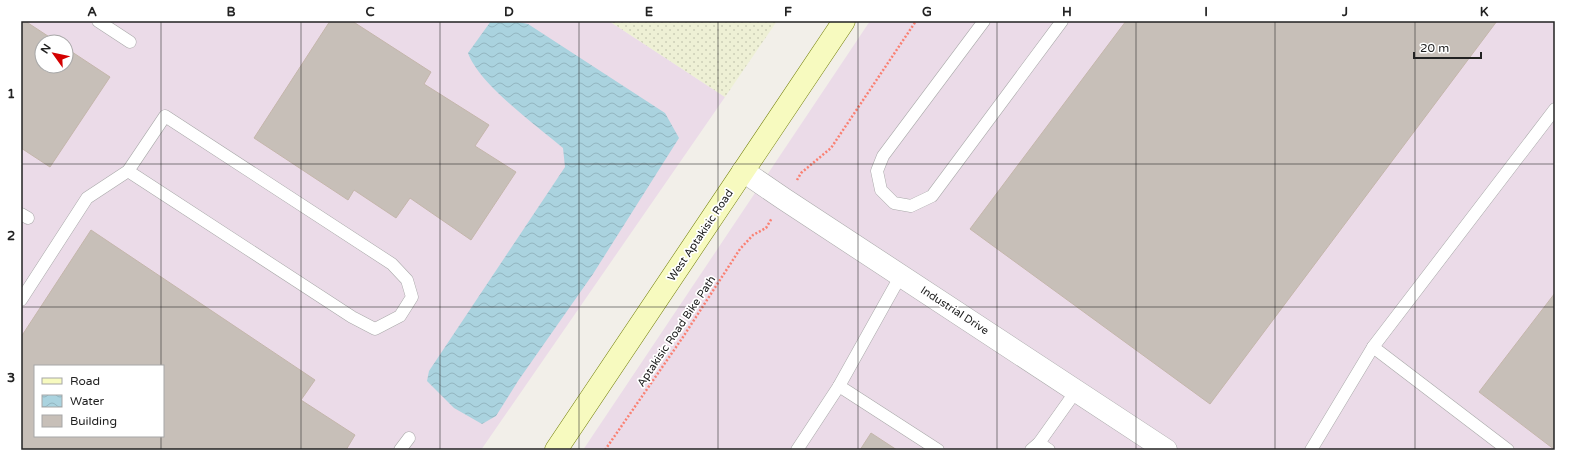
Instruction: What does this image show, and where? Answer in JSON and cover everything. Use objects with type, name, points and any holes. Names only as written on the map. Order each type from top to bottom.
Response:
[{"type":"main road","name":"West Aptakisic Road","points":[[556,450],[844,21]]},
{"type":"street","name":"Industrial Drive","points":[[743,171],[1166,450]]},
{"type":"lane","points":[[98,21],[130,42]]},
{"type":"lane","points":[[984,21],[883,156],[878,171],[881,190],[894,203],[911,206],[932,196],[1062,21]]},
{"type":"lane","points":[[1311,450],[1373,347],[1555,109]]},
{"type":"lane","points":[[21,300],[88,198],[128,171],[165,116],[392,264],[407,280],[412,297],[400,316],[375,329],[352,317],[128,171]]},
{"type":"lane","points":[[797,450],[838,386],[901,275]]},
{"type":"lane","points":[[1373,347],[1508,450]]},
{"type":"lane","points":[[838,386],[938,450]]},
{"type":"lane","points":[[1040,448],[1076,391]]},
{"type":"lane","points":[[400,450],[409,438]]},
{"type":"path","points":[[801,173],[831,148],[916,21]]},
{"type":"path","name":"Aptakisic Road Bike Path","points":[[606,450],[740,249],[754,235],[766,228]]},
{"type":"shaded area","points":[[21,21],[609,21],[725,97],[481,450],[21,450]]},
{"type":"shaded area","points":[[870,21],[1555,21],[1555,450],[583,450]]},
{"type":"green space","points":[[609,21],[777,21],[725,97]]},
{"type":"water","points":[[491,21],[513,21],[528,24],[665,113],[679,138],[593,274],[518,381],[496,416],[482,424],[454,408],[427,381],[429,371],[565,167],[563,148],[496,91],[474,65],[468,53]]},
{"type":"building","points":[[21,21],[25,21],[45,34],[34,34],[34,74],[74,74],[74,53],[110,77],[50,167],[21,148]]},
{"type":"building","points":[[330,21],[352,21],[431,72],[424,84],[489,125],[475,146],[516,172],[471,240],[410,198],[396,218],[354,190],[348,200],[254,138]]},
{"type":"building","points":[[1126,21],[1497,21],[1210,404],[970,229]]},
{"type":"building","points":[[91,230],[315,380],[301,400],[355,435],[346,450],[21,450],[21,337]]},
{"type":"building","points":[[1555,293],[1555,450],[1479,392]]},
{"type":"building","points":[[871,433],[897,450],[860,450]]}]
